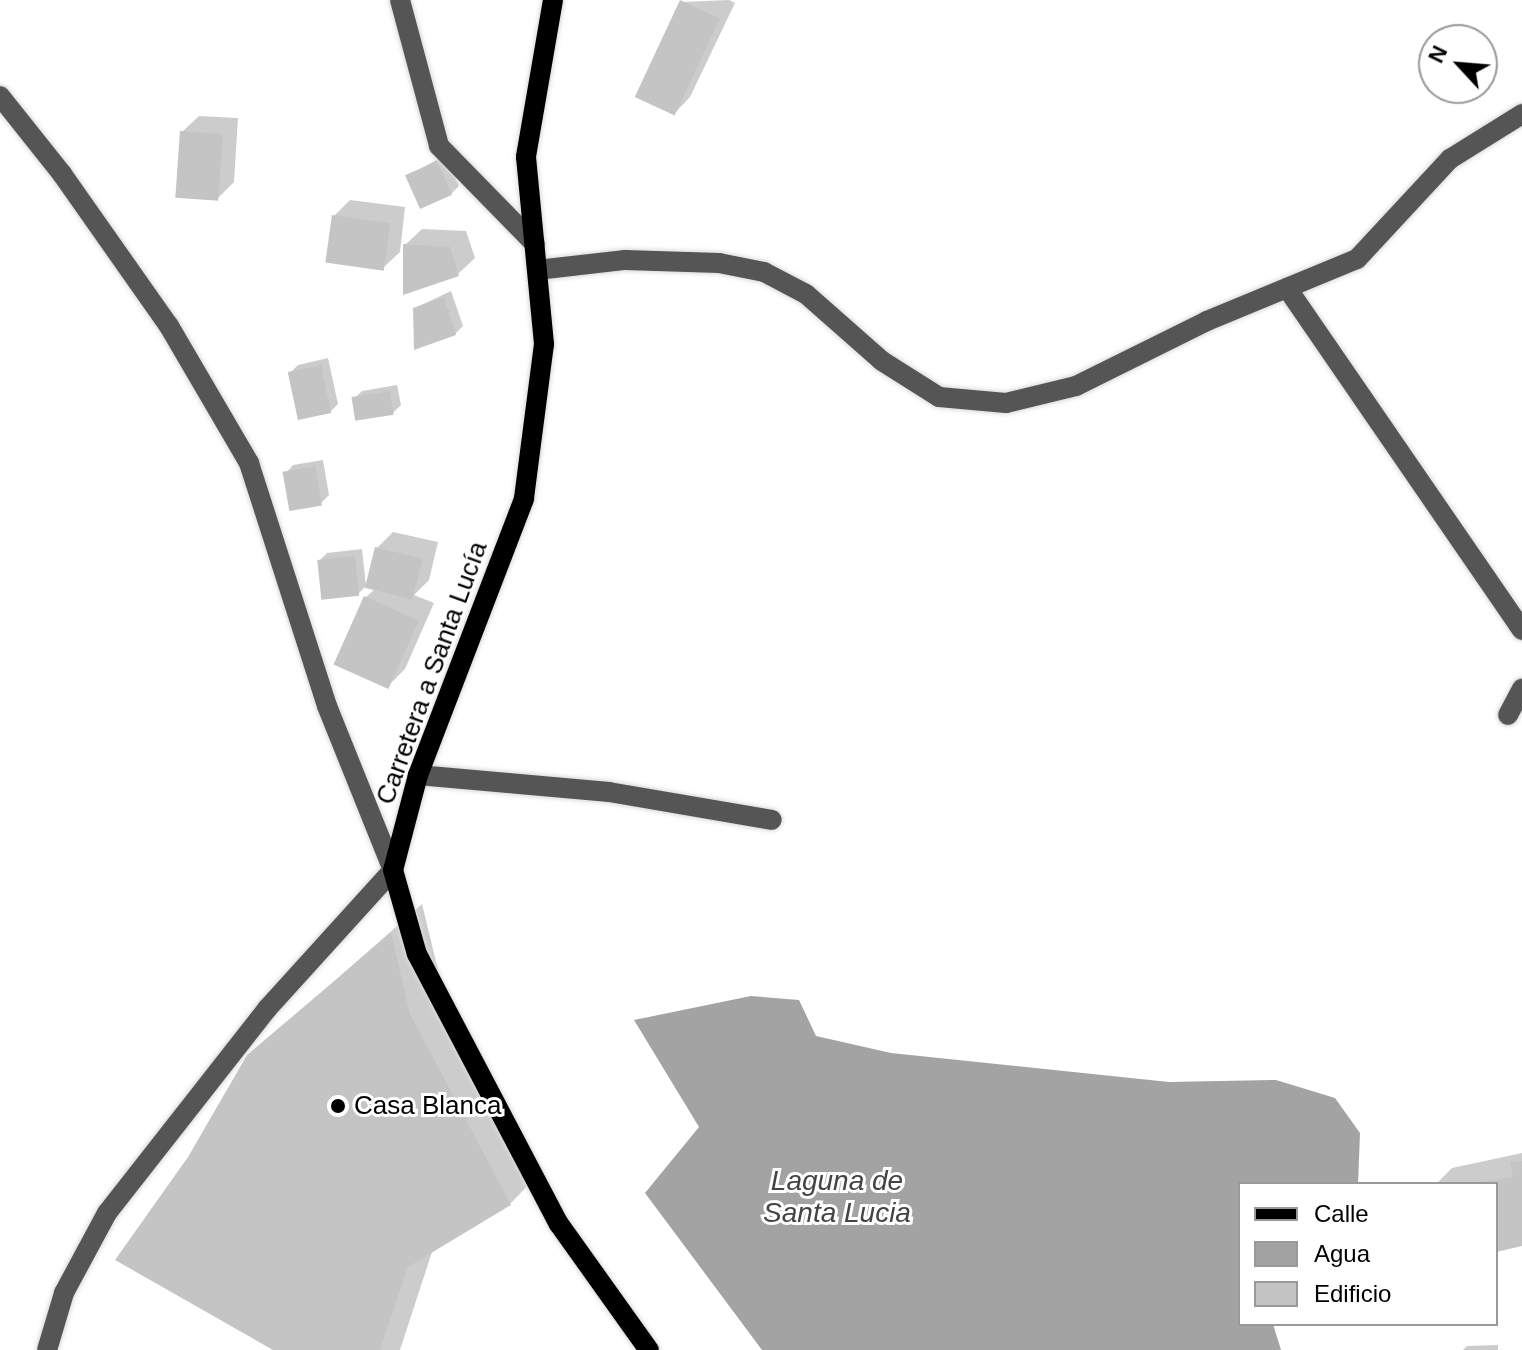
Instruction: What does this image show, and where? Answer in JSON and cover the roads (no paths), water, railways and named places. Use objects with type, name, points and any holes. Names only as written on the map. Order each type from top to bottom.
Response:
[{"type":"main road","name":"Carretera a Santa Lucía","points":[[393,870],[418,775],[524,499],[544,344],[526,157],[553,0]]},
{"type":"main road","points":[[393,870],[417,954],[552,1211],[649,1350]]},
{"type":"street","points":[[400,0],[439,146],[535,244]]},
{"type":"street","points":[[0,96],[62,174],[169,326],[249,463],[327,706],[393,870],[267,1009],[107,1213],[64,1293],[47,1350]]},
{"type":"street","points":[[537,270],[625,260],[719,263],[764,272],[806,294],[882,361],[939,397],[1006,403],[1076,386],[1287,288],[1357,259],[1450,159],[1522,114]]},
{"type":"street","points":[[1287,288],[1522,630]]},
{"type":"street","points":[[1508,715],[1522,689]]},
{"type":"street","points":[[418,775],[609,792],[772,820]]},
{"type":"water","name":"Laguna de Santa Lucia","points":[[751,996],[799,1000],[816,1036],[891,1053],[1169,1082],[1276,1080],[1335,1098],[1360,1133],[1358,1182],[1238,1182],[1238,1326],[1274,1326],[1281,1350],[762,1350],[645,1193],[699,1127],[634,1020]]},
{"type":"place","name":"Casa Blanca","points":[[338,1106]]}]
